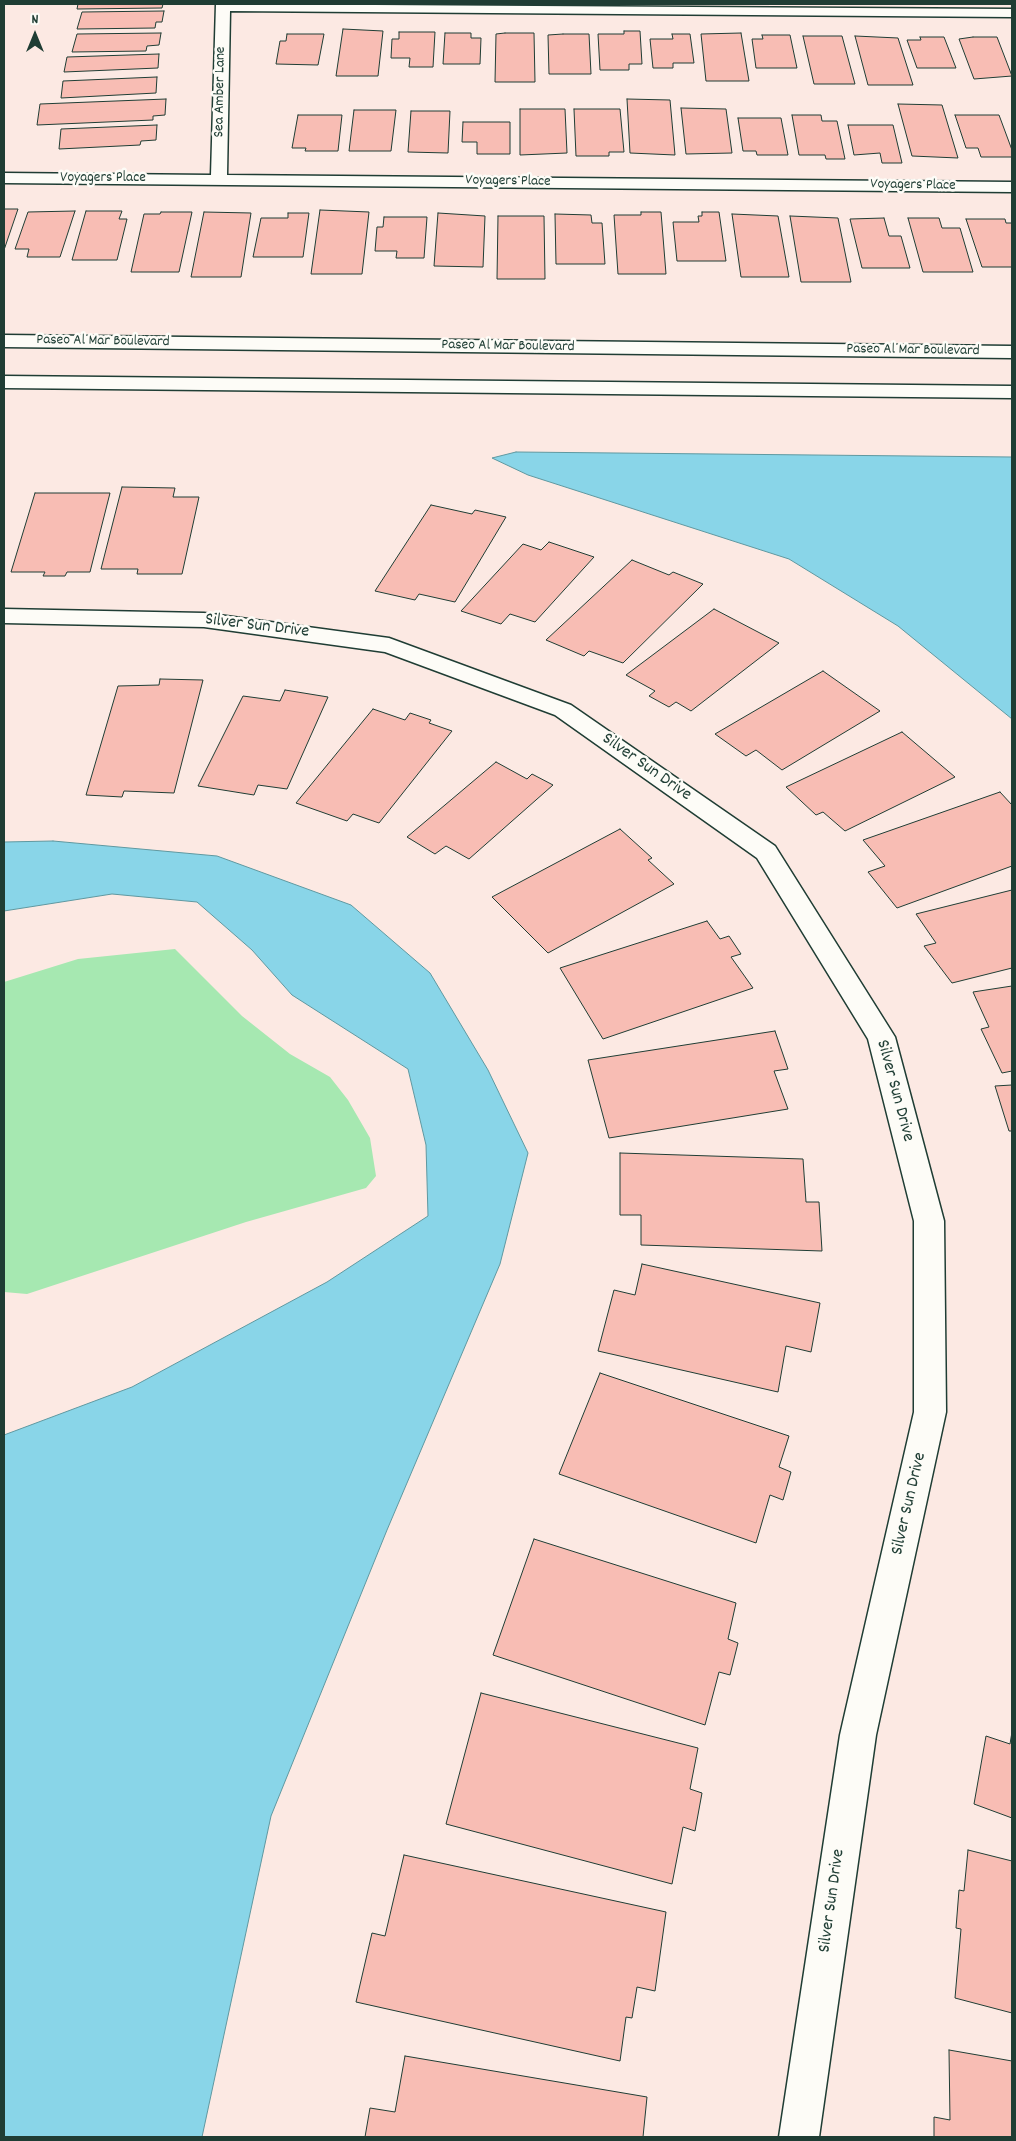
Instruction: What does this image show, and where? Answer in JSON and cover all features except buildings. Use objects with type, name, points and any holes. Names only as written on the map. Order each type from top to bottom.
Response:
[{"type":"street","points":[[223,5],[1012,13]]},
{"type":"street","name":"Sea Amber Lane","points":[[219,180],[223,5]]},
{"type":"street","name":"Voyagers Place","points":[[4,178],[1012,187]]},
{"type":"street","name":"Paseo Al Mar Boulevard","points":[[4,341],[1012,352]]},
{"type":"street","points":[[4,382],[1012,392]]},
{"type":"street","name":"Silver Sun Drive","points":[[4,616],[204,620],[390,645],[563,710],[766,852],[881,1037],[929,1221],[930,1412],[858,1735],[799,2137]]},
{"type":"green space","points":[[175,949],[242,1016],[290,1054],[330,1077],[348,1100],[370,1138],[376,1176],[366,1188],[246,1222],[27,1294],[4,1292],[4,982],[78,959]]},
{"type":"water","points":[[516,452],[1012,457],[1012,719],[898,626],[789,559],[528,475],[492,458]]},
{"type":"water","points":[[53,841],[217,856],[351,905],[430,973],[488,1070],[528,1153],[500,1264],[387,1530],[271,1816],[202,2137],[4,2137],[4,1435],[132,1387],[327,1282],[428,1216],[426,1145],[408,1069],[292,995],[252,950],[197,902],[112,894],[4,911],[4,842]]}]
